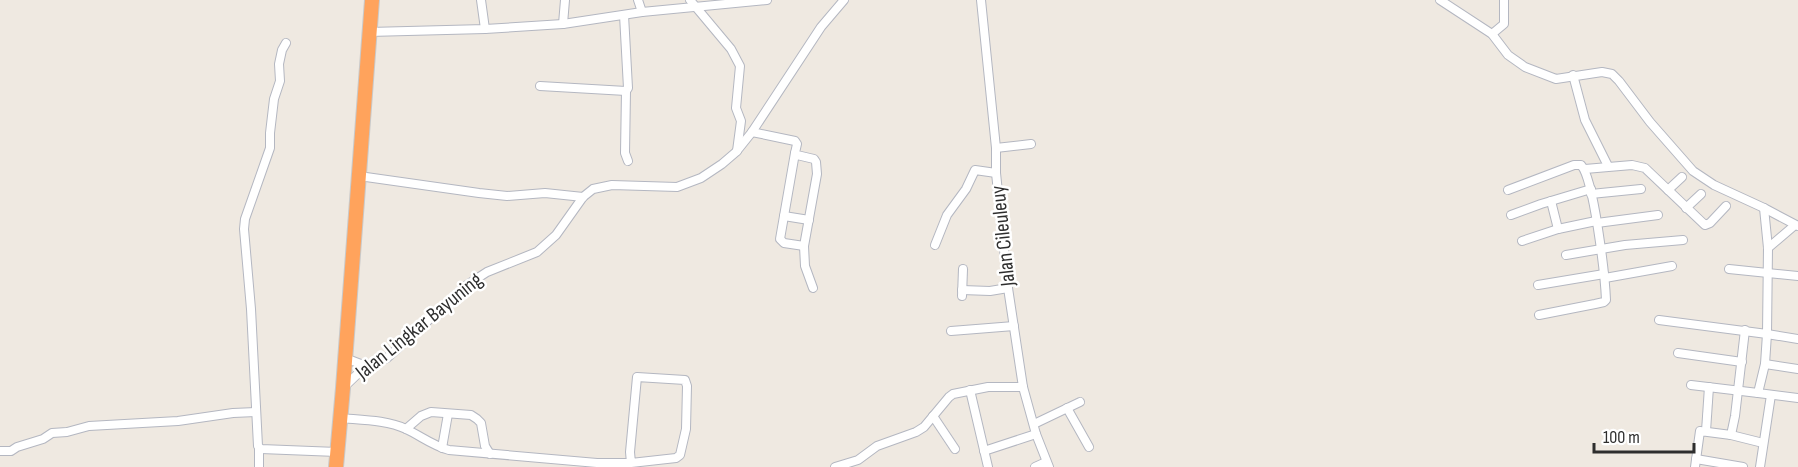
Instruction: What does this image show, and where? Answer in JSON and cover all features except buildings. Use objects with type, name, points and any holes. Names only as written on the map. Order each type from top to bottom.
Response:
[{"type":"highway","points":[[336,467],[372,0]]},
{"type":"street","points":[[481,0],[485,29]]},
{"type":"street","points":[[563,24],[565,0]]},
{"type":"street","points":[[638,0],[642,12]]},
{"type":"street","points":[[690,0],[731,49],[740,66],[736,108],[741,121],[736,152]]},
{"type":"street","points":[[369,32],[563,24],[642,12],[767,0]]},
{"type":"street","points":[[360,176],[507,196],[545,193],[583,197],[593,189],[612,185],[677,187],[701,178],[736,152],[753,132],[821,27],[844,0]]},
{"type":"street","name":"Jalan Cileuleuy","points":[[981,0],[1008,288],[1023,387],[1036,434],[1048,465]]},
{"type":"street","points":[[1440,0],[1492,34],[1508,55],[1525,67],[1556,79],[1602,72],[1612,74],[1693,171],[1796,225],[1768,248]]},
{"type":"street","points":[[1492,34],[1504,24],[1504,0]]},
{"type":"street","points":[[624,15],[627,78],[625,153],[628,161]]},
{"type":"street","points":[[259,467],[251,309],[244,230],[248,210],[270,148],[274,99],[280,81],[279,64],[286,44]]},
{"type":"street","points":[[1573,75],[1585,120],[1608,166]]},
{"type":"street","points":[[540,86],[626,91]]},
{"type":"street","points":[[753,132],[795,141],[782,241],[804,246]]},
{"type":"street","points":[[996,148],[1031,144]]},
{"type":"street","points":[[795,153],[814,159],[818,166],[804,246],[805,266],[813,288]]},
{"type":"street","points":[[1508,190],[1574,165],[1581,165],[1585,169],[1591,192],[1597,222],[1606,300],[1539,315]]},
{"type":"street","points":[[1585,169],[1640,166],[1650,172],[1705,225],[1710,223],[1726,206]]},
{"type":"street","points":[[935,245],[949,211],[966,189],[975,170],[996,173]]},
{"type":"street","points":[[1668,190],[1682,177]]},
{"type":"street","points":[[1511,215],[1551,201],[1591,192],[1641,189]]},
{"type":"street","points":[[1686,208],[1701,194]]},
{"type":"street","name":"Jalan Lingkar Bayuning","points":[[343,388],[366,366],[387,358],[467,285],[487,272],[537,252],[556,235],[583,197]]},
{"type":"street","points":[[1551,201],[1558,229]]},
{"type":"street","points":[[1758,393],[1765,364],[1767,334],[1769,272],[1764,208]]},
{"type":"street","points":[[1522,241],[1558,229],[1658,215]]},
{"type":"street","points":[[784,216],[809,220]]},
{"type":"street","points":[[1566,255],[1624,245],[1683,240]]},
{"type":"street","points":[[1538,285],[1672,266]]},
{"type":"street","points":[[963,269],[962,293],[1008,288]]},
{"type":"street","points":[[1729,269],[1798,276]]},
{"type":"street","points":[[1659,320],[1798,339]]},
{"type":"street","points":[[951,331],[1014,326]]},
{"type":"street","points":[[1731,435],[1745,330]]},
{"type":"street","points":[[1678,353],[1742,362]]},
{"type":"street","points":[[345,358],[366,366]]},
{"type":"street","points":[[1765,364],[1798,369]]},
{"type":"street","points":[[340,418],[379,422],[406,429],[442,448],[597,463],[631,463],[676,458],[680,455],[686,429],[687,386],[685,380],[637,377],[631,463]]},
{"type":"street","points":[[1691,385],[1798,398]]},
{"type":"street","points":[[835,467],[858,460],[877,446],[916,432],[924,427],[949,397],[988,387],[1023,387]]},
{"type":"street","points":[[1706,431],[1709,387]]},
{"type":"street","points":[[970,390],[988,467]]},
{"type":"street","points":[[1760,467],[1771,395]]},
{"type":"street","points":[[1034,424],[1080,402]]},
{"type":"street","points":[[1067,408],[1089,447]]},
{"type":"street","points":[[0,451],[10,451],[52,433],[67,432],[89,426],[178,421],[256,412]]},
{"type":"street","points":[[406,429],[426,413],[471,415],[481,423],[485,446],[490,454]]},
{"type":"street","points":[[442,448],[448,414]]},
{"type":"street","points":[[933,416],[955,449]]},
{"type":"street","points":[[1743,467],[1695,463],[1699,431],[1731,435],[1763,443]]},
{"type":"street","points":[[984,451],[1036,434]]},
{"type":"street","points":[[259,448],[337,452]]},
{"type":"street","points":[[1035,467],[1048,465]]}]
